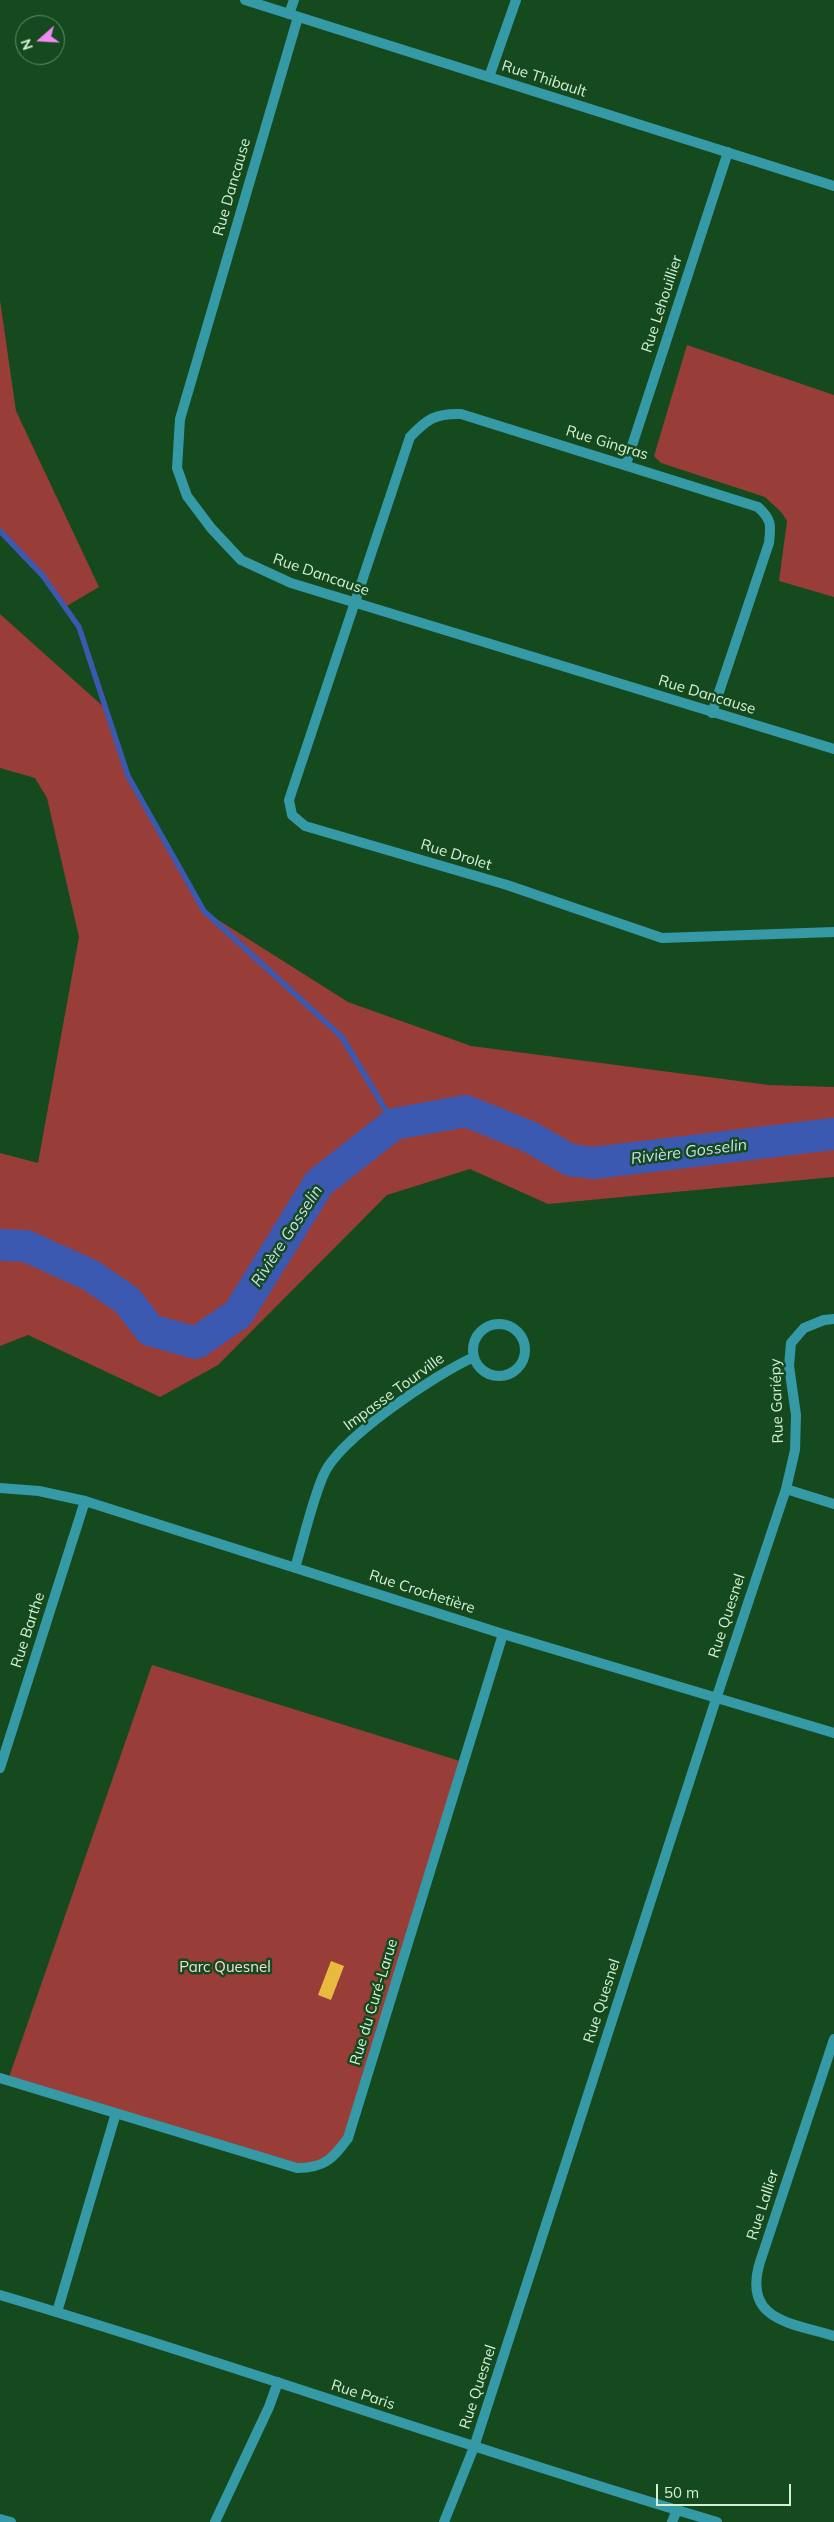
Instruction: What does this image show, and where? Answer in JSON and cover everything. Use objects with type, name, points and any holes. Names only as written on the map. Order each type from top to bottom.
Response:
[{"type":"street","name":"Rue Thibault","points":[[245,0],[834,186]]},
{"type":"street","name":"Rue Dancause","points":[[294,0],[293,15],[180,420],[177,468],[187,496],[211,528],[241,560],[291,583],[834,749]]},
{"type":"street","points":[[489,77],[516,0]]},
{"type":"street","name":"Rue Lehouillier","points":[[626,464],[728,152]]},
{"type":"street","name":"Rue Gingras","points":[[354,603],[410,437],[424,422],[444,413],[461,414],[626,464],[758,507],[768,516],[771,529],[769,543],[712,713]]},
{"type":"street","name":"Rue Drolet","points":[[354,603],[289,800],[292,816],[306,826],[507,885],[662,938],[834,932]]},
{"type":"street","name":"Rue Gariépy","points":[[786,1489],[794,1450],[796,1415],[789,1366],[791,1343],[804,1328],[824,1320],[834,1319]]},
{"type":"street","points":[[495,1324],[512,1327],[518,1332],[526,1348],[522,1365],[508,1376],[491,1376],[483,1371],[474,1356],[473,1348],[480,1332],[495,1324]]},
{"type":"street","name":"Impasse Tourville","points":[[295,1568],[323,1476],[334,1458],[357,1434],[445,1372],[474,1356]]},
{"type":"street","name":"Rue Crochetière","points":[[0,1488],[39,1491],[85,1501],[503,1634],[834,1733]]},
{"type":"street","points":[[786,1489],[834,1504]]},
{"type":"street","name":"Rue Quesnel","points":[[444,2522],[474,2447],[716,1699],[786,1489]]},
{"type":"street","name":"Rue Barthe","points":[[0,1768],[85,1501]]},
{"type":"street","name":"Rue du Curé-Larue","points":[[0,2078],[297,2168],[314,2168],[336,2155],[348,2138],[503,1634]]},
{"type":"street","name":"Rue Lallier","points":[[834,2039],[758,2269],[756,2290],[763,2308],[775,2318],[834,2336]]},
{"type":"street","points":[[57,2312],[116,2113]]},
{"type":"street","name":"Rue Paris","points":[[0,2295],[278,2382],[474,2447],[717,2522]]},
{"type":"street","points":[[215,2522],[278,2382]]},
{"type":"street","points":[[672,2522],[677,2510]]},
{"type":"street","points":[[0,2519],[11,2522]]},
{"type":"green space","points":[[0,300],[16,411],[99,587],[65,607],[43,576],[0,531]]},
{"type":"green space","points":[[687,345],[834,395],[834,597],[779,581],[787,521],[782,513],[765,497],[661,463],[654,456]]},
{"type":"green space","points":[[0,614],[106,709],[128,776],[204,911],[348,1002],[471,1046],[769,1085],[834,1087],[834,1177],[548,1204],[470,1169],[387,1195],[218,1365],[160,1397],[28,1335],[0,1346],[0,1153],[38,1163],[79,937],[47,798],[35,778],[0,768]]},
{"type":"green space","name":"Parc Quesnel","points":[[152,1665],[463,1762],[348,2138],[314,2168],[8,2080]]},
{"type":"building","points":[[331,1961],[344,1966],[331,2000],[318,1995]]},
{"type":"waterway","points":[[0,531],[43,576],[79,627],[128,776],[204,911],[342,1037],[394,1124]]},
{"type":"waterway","name":"Rivière Gosselin","points":[[0,1245],[26,1246],[90,1275],[127,1300],[150,1330],[196,1343],[238,1314],[319,1183],[394,1124],[466,1111],[530,1137],[570,1160],[594,1163],[834,1134]]}]
